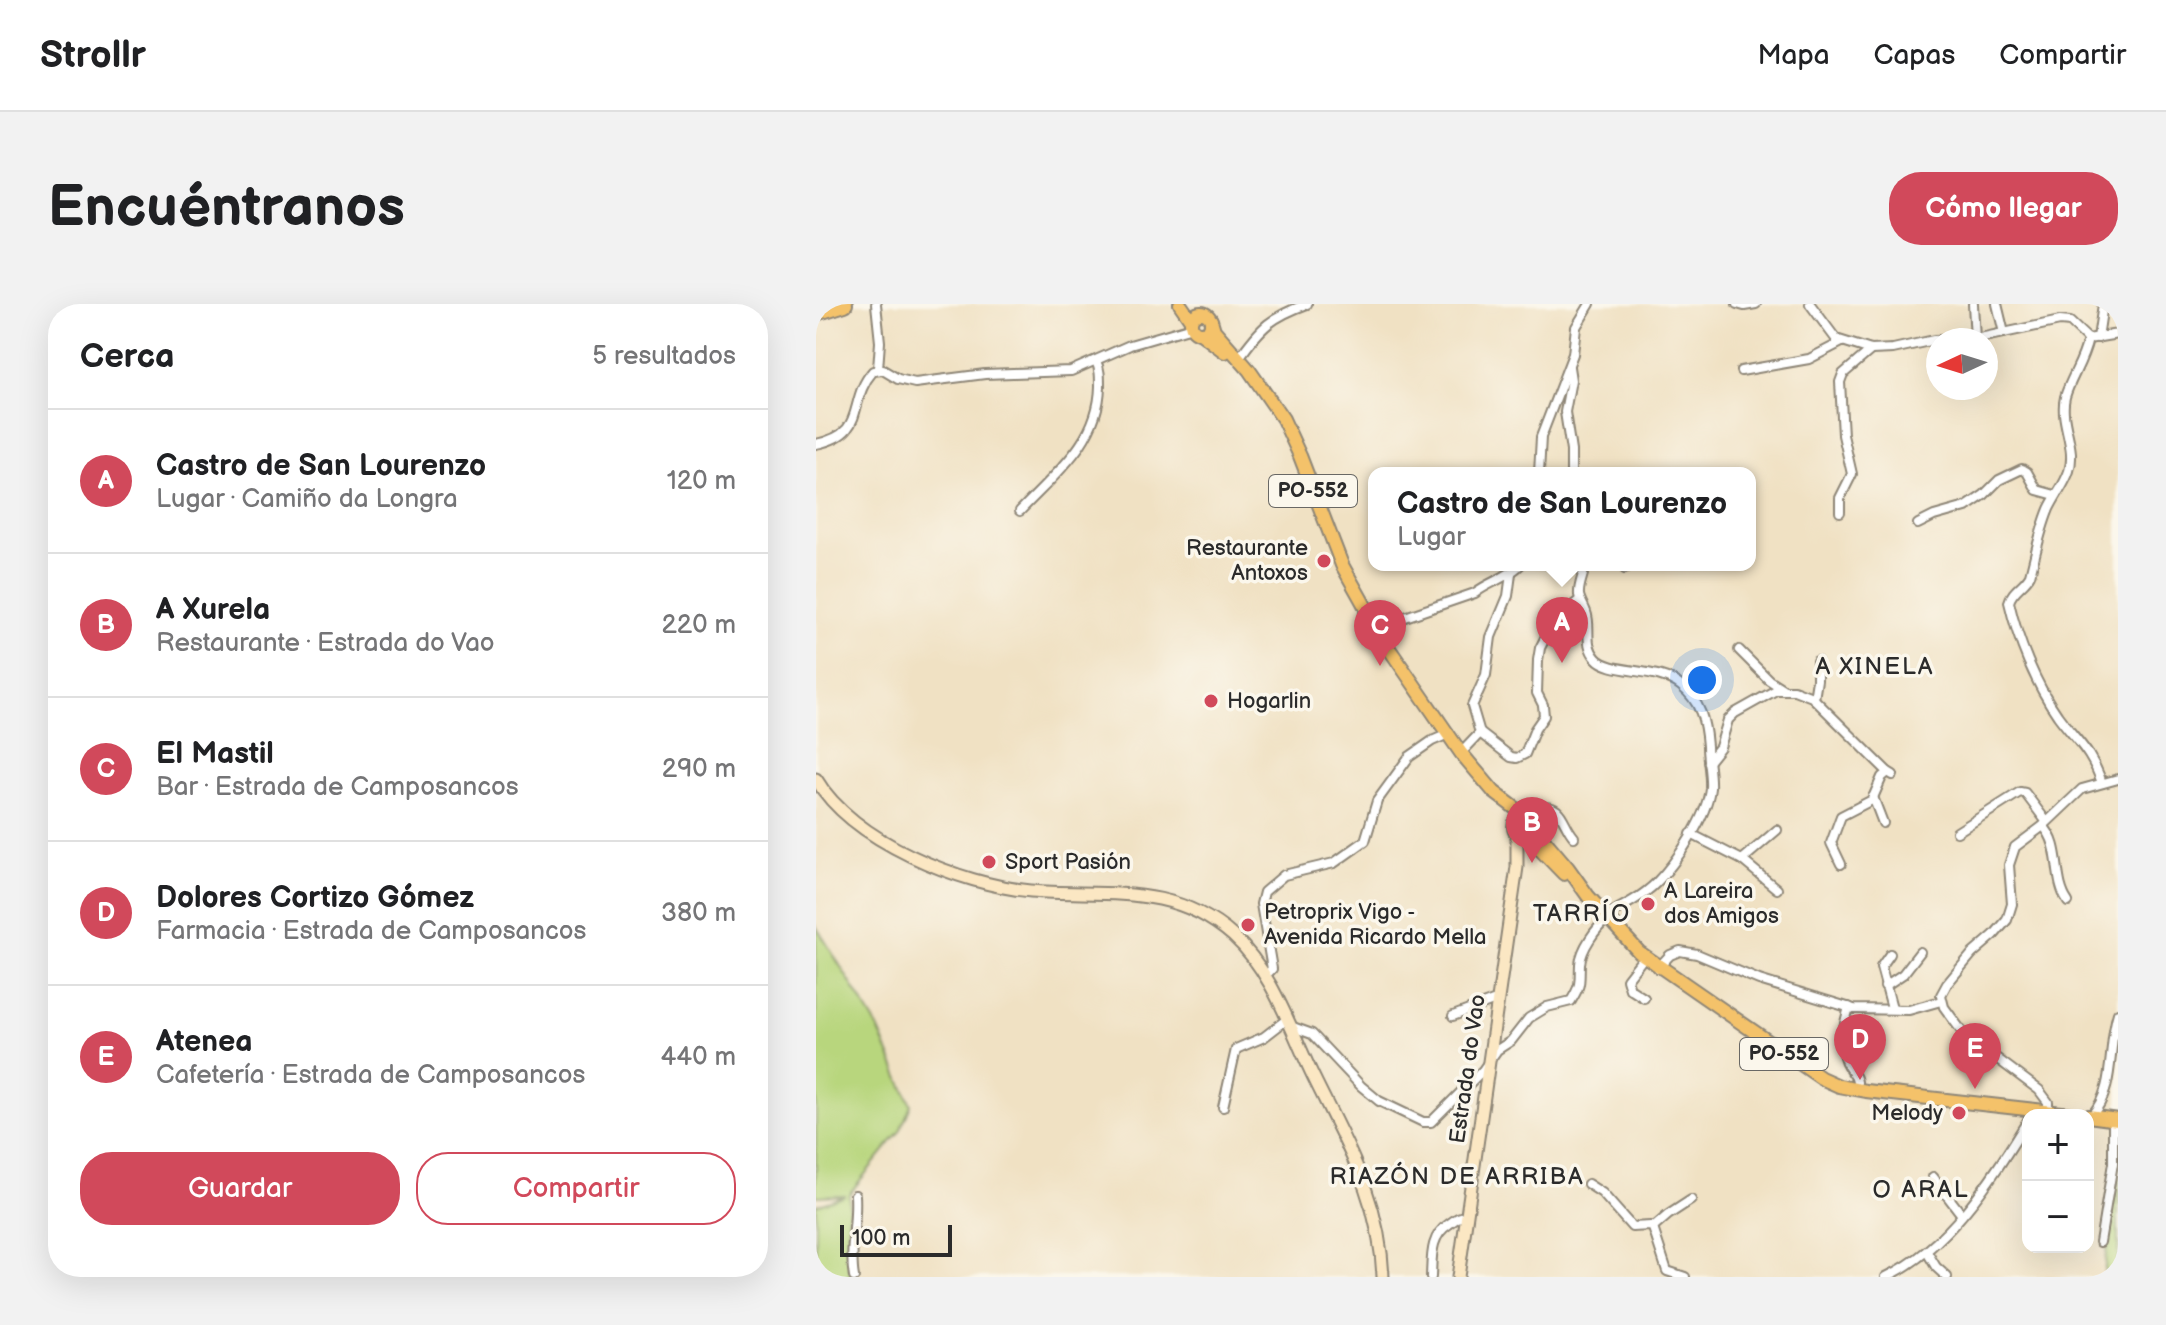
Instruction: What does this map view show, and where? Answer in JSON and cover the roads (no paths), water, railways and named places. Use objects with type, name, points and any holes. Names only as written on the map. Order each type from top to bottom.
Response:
[{"type":"highway","points":[[816,313],[845,304]]},
{"type":"main road","name":"PO-552","points":[[1180,304],[1194,327],[1236,361],[1259,385]]},
{"type":"main road","name":"PO-552","points":[[1192,304],[1207,316],[1214,330],[1239,358],[1292,436],[1338,556],[1367,611],[1370,630],[1388,647],[1446,735],[1538,849],[1588,896]]},
{"type":"main road","points":[[1197,313],[1207,316],[1209,330],[1194,327],[1197,313]]},
{"type":"main road","points":[[816,779],[837,806],[875,833],[963,876],[1068,892],[1154,897],[1190,908],[1235,938],[1265,976],[1372,1202],[1381,1241],[1383,1277]]},
{"type":"main road","name":"PO-552","points":[[1525,831],[1568,868],[1606,918],[1644,957],[1829,1082],[1866,1091],[2022,1114]]},
{"type":"main road","name":"Estrada do Vao","points":[[1458,1277],[1517,867],[1525,831]]},
{"type":"main road","name":"Estrada do Vao","points":[[1517,867],[1525,831]]},
{"type":"main road","points":[[920,855],[1012,885]]},
{"type":"main road","name":"PO-552","points":[[2094,1117],[2115,1119]]},
{"type":"street","points":[[876,304],[880,342],[878,369]]},
{"type":"street","points":[[1239,358],[1258,331],[1271,320],[1307,304]]},
{"type":"street","points":[[1737,304],[1756,304]]},
{"type":"street","points":[[1810,304],[1831,334],[1842,342],[1871,350],[1926,342]]},
{"type":"street","points":[[1973,304],[1974,328]]},
{"type":"street","points":[[1997,304],[2004,333]]},
{"type":"street","points":[[2098,338],[2103,304]]},
{"type":"street","points":[[1539,467],[1541,437],[1573,354],[1576,327],[1586,305]]},
{"type":"street","points":[[1998,334],[2067,321],[2088,339],[2118,334]]},
{"type":"street","points":[[878,369],[915,383],[985,374],[1071,371],[1130,345],[1194,327]]},
{"type":"street","points":[[2088,339],[2084,358],[2065,397],[2072,454],[2069,473],[2055,495],[2042,526],[2030,575],[2012,594],[2009,602],[2029,663],[2058,715],[2094,761],[2102,783]]},
{"type":"street","points":[[1741,371],[1809,359],[1842,342]]},
{"type":"street","points":[[1840,512],[1840,498],[1852,474],[1843,435],[1840,382],[1843,374],[1871,350]]},
{"type":"street","points":[[1020,511],[1075,454],[1092,428],[1100,394],[1100,369],[1096,361]]},
{"type":"street","points":[[1569,364],[1571,380],[1565,421],[1571,467]]},
{"type":"street","points":[[816,444],[844,435],[865,382],[878,369]]},
{"type":"street","points":[[1918,524],[1966,507],[1999,480],[2022,469],[2037,490],[2055,495]]},
{"type":"street","points":[[1370,630],[1475,593],[1514,571]]},
{"type":"street","points":[[1223,1107],[1236,1049],[1264,1037],[1287,1022],[1312,1034],[1326,1046],[1361,1086],[1379,1101],[1423,1122],[1434,1121],[1529,1018],[1547,1007],[1571,1001],[1581,985],[1582,956],[1596,929],[1606,918],[1655,884],[1691,834],[1710,789],[1706,729],[1698,704],[1669,678],[1603,665],[1598,660],[1587,639],[1586,613],[1580,600],[1584,571]]},
{"type":"street","points":[[1511,574],[1508,596],[1491,637],[1486,675],[1472,706],[1480,733],[1511,757],[1525,754],[1544,716],[1537,693],[1540,648],[1560,609],[1571,607],[1580,600]]},
{"type":"street","points":[[1739,650],[1769,680],[1783,689]]},
{"type":"street","points":[[1814,699],[1817,661]]},
{"type":"street","points":[[1708,763],[1720,747],[1728,720],[1735,713],[1776,690],[1801,692],[1814,699],[1890,774],[1878,785],[1873,797],[1841,816],[1831,843],[1841,864]]},
{"type":"street","points":[[1461,753],[1480,733]]},
{"type":"street","points":[[1265,976],[1272,969],[1261,904],[1264,892],[1278,878],[1334,863],[1360,846],[1368,835],[1377,801],[1409,757],[1446,735]]},
{"type":"street","points":[[1941,1001],[1947,984],[2007,920],[2012,904],[2009,865],[2018,844],[2076,793],[2118,779]]},
{"type":"street","points":[[1957,832],[2020,792],[2025,793],[2053,841],[2058,885],[2068,902]]},
{"type":"street","points":[[1873,797],[1883,823]]},
{"type":"street","points":[[1525,831],[1541,808],[1553,808],[1559,811],[1574,837]]},
{"type":"street","points":[[1742,860],[1777,830]]},
{"type":"street","points":[[1691,834],[1742,860],[1777,889]]},
{"type":"street","points":[[1658,968],[1675,952],[1688,952],[1759,980],[1849,1007],[1909,1010],[1941,1001]]},
{"type":"street","points":[[1885,986],[1903,974],[1920,952]]},
{"type":"street","points":[[1890,954],[1881,967],[1892,1008]]},
{"type":"street","points":[[1644,957],[1627,979],[1630,989],[1644,998]]},
{"type":"street","points":[[1453,1016],[1493,1001],[1498,1002]]},
{"type":"street","points":[[1941,1001],[1963,1033],[2039,1090],[2048,1102],[2048,1109]]},
{"type":"street","points":[[1849,1007],[1842,1037],[1846,1064],[1857,1077],[1857,1082]]},
{"type":"street","points":[[2093,1109],[2103,1100],[2118,1013]]},
{"type":"street","points":[[2107,1081],[2118,1076]]},
{"type":"street","points":[[2100,1242],[2115,1172],[2115,1119]]},
{"type":"street","points":[[1886,1277],[1927,1252],[1962,1215],[2022,1128]]},
{"type":"street","points":[[1933,1177],[1962,1215]]},
{"type":"street","points":[[1588,1184],[1602,1193],[1632,1227],[1653,1228],[1691,1200]]},
{"type":"street","points":[[854,1277],[855,1195]]},
{"type":"street","points":[[1431,1277],[1432,1252],[1439,1230],[1461,1216],[1467,1216]]},
{"type":"street","points":[[1653,1228],[1667,1271],[1685,1277]]},
{"type":"street","points":[[1927,1252],[1947,1277]]},
{"type":"place","name":"Restaurante Antoxos","points":[[1324,561]]},
{"type":"place","name":"Castro de San Lourenzo","points":[[1562,663]]},
{"type":"place","name":"El Mastil","points":[[1380,666]]},
{"type":"place","name":"Hogarlin","points":[[1211,701]]},
{"type":"place","name":"Sport Pasión","points":[[989,862]]},
{"type":"place","name":"A Xurela","points":[[1532,863]]},
{"type":"place","name":"A Lareira dos Amigos","points":[[1648,904]]},
{"type":"place","name":"Petroprix Vigo - Avenida Ricardo Mella","points":[[1248,925]]},
{"type":"place","name":"Dolores Cortizo Gómez","points":[[1860,1080]]},
{"type":"place","name":"Atenea","points":[[1975,1089]]},
{"type":"place","name":"Melody","points":[[1959,1113]]},
{"type":"district","name":"A XINELA","points":[[1875,666]]},
{"type":"district","name":"TARRÍO","points":[[1582,913]]},
{"type":"district","name":"RIAZÓN DE ARRIBA","points":[[1457,1176]]},
{"type":"district","name":"O ARAL","points":[[1921,1189]]}]
